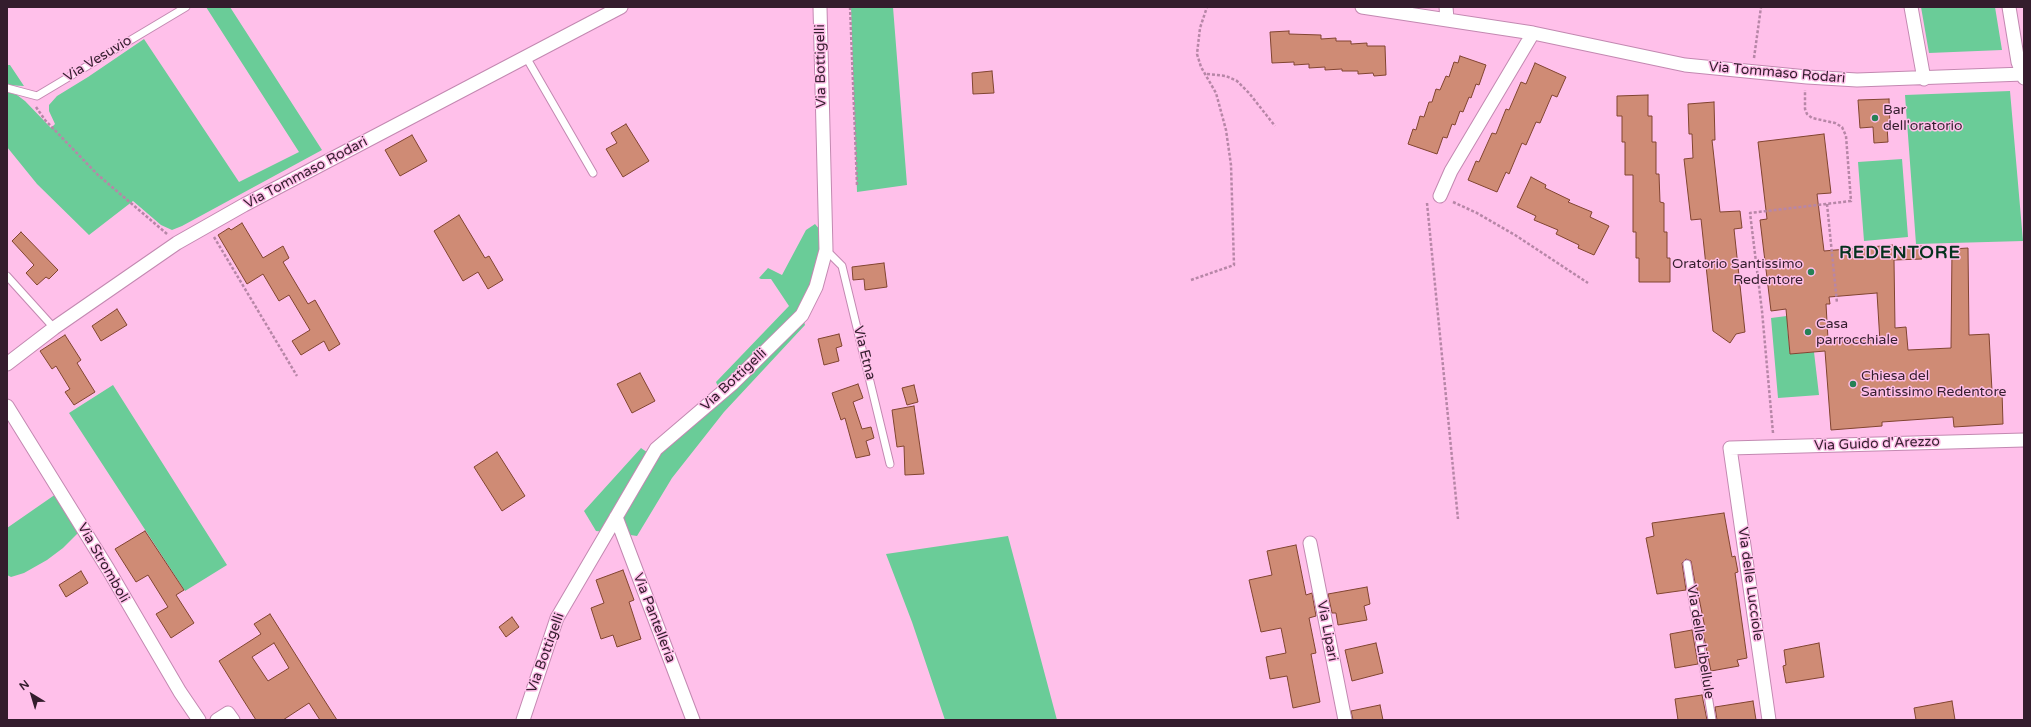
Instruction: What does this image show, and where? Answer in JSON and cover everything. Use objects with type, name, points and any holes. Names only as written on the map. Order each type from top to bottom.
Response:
[{"type":"street","name":"Via Tommaso Rodari","points":[[7,364],[54,328],[177,243],[208,227],[244,205],[621,7]]},
{"type":"street","name":"Via Bottigelli","points":[[523,720],[557,618],[656,449],[732,384],[802,315],[816,287],[826,250],[820,7]]},
{"type":"street","points":[[1911,7],[1924,79]]},
{"type":"street","points":[[2009,7],[2018,62],[2024,75]]},
{"type":"street","name":"Via Tommaso Rodari","points":[[1370,8],[1447,13],[1679,65],[1807,77],[1857,80],[2024,75]]},
{"type":"street","points":[[1440,196],[1450,172],[1533,33]]},
{"type":"street","name":"Via Stromboli","points":[[7,406],[108,569],[198,720]]},
{"type":"street","name":"Via Guido d'Arezzo","points":[[1730,448],[2024,440]]},
{"type":"street","name":"Via delle Lucciole","points":[[1730,448],[1769,720]]},
{"type":"street","name":"Via Pantelleria","points":[[616,517],[692,720]]},
{"type":"street","name":"Via Lipari","points":[[1310,543],[1344,720]]},
{"type":"street","points":[[217,720],[228,714],[233,720]]},
{"type":"lane","name":"Via Vesuvio","points":[[37,96],[186,7]]},
{"type":"lane","points":[[526,57],[593,173]]},
{"type":"lane","points":[[7,88],[37,96]]},
{"type":"lane","name":"Via Etna","points":[[826,250],[842,266],[890,464]]},
{"type":"lane","points":[[7,276],[54,328]]},
{"type":"lane","name":"Via delle Libellule","points":[[1688,564],[1712,720]]},
{"type":"path","points":[[850,7],[857,185]]},
{"type":"path","points":[[1191,280],[1234,265],[1229,145],[1220,104],[1199,61],[1197,47],[1200,28],[1207,7]]},
{"type":"path","points":[[1754,59],[1761,7]]},
{"type":"path","points":[[1206,74],[1226,76],[1237,81],[1250,93],[1275,126]]},
{"type":"path","points":[[1774,447],[1762,311],[1750,213],[1851,201],[1846,136],[1842,127],[1836,123],[1812,118],[1807,114],[1805,109],[1805,89]]},
{"type":"path","points":[[37,96],[36,106],[45,120],[98,175],[177,243]]},
{"type":"path","points":[[1458,519],[1426,191],[1477,213],[1588,283]]},
{"type":"path","points":[[1827,204],[1837,303]]},
{"type":"path","points":[[208,227],[297,376]]},
{"type":"green space","points":[[206,7],[230,7],[322,150],[172,230],[161,225],[133,201],[89,235],[37,184],[7,147],[7,92],[17,95],[25,101],[51,128],[55,124],[49,111],[49,105],[57,96],[144,39],[239,182],[299,152]]},
{"type":"green space","points":[[851,7],[893,7],[907,185],[857,192]]},
{"type":"green space","points":[[1921,7],[1995,7],[2002,50],[1929,53]]},
{"type":"green space","points":[[7,65],[10,65],[24,86],[7,85]]},
{"type":"green space","points":[[2010,91],[2023,241],[1916,244],[1905,95]]},
{"type":"green space","points":[[1902,159],[1908,237],[1864,241],[1858,162]]},
{"type":"green space","points":[[815,224],[821,231],[824,241],[811,286],[798,313],[719,389],[716,382],[789,306],[771,279],[759,278],[768,268],[782,275],[806,230]]},
{"type":"green space","points":[[1826,311],[1827,322],[1787,325],[1790,354],[1814,352],[1819,395],[1778,398],[1771,318]]},
{"type":"green space","points":[[802,315],[805,325],[724,412],[672,478],[637,536],[624,534],[618,517],[659,450]]},
{"type":"green space","points":[[113,385],[227,565],[185,591],[69,413]]},
{"type":"green space","points":[[641,448],[651,455],[606,532],[596,531],[584,511]]},
{"type":"green space","points":[[56,494],[79,532],[63,548],[47,560],[24,573],[11,577],[7,575],[7,528]]},
{"type":"green space","points":[[1008,536],[1057,720],[945,720],[912,622],[886,554]]},
{"type":"building","points":[[1289,31],[1289,34],[1321,35],[1321,39],[1336,38],[1336,41],[1351,41],[1351,44],[1367,43],[1367,46],[1385,46],[1386,75],[1374,76],[1373,73],[1358,74],[1358,71],[1342,71],[1342,69],[1325,70],[1325,67],[1309,68],[1309,64],[1294,65],[1294,62],[1272,63],[1270,32]]},
{"type":"building","points":[[1460,56],[1486,65],[1479,85],[1476,84],[1471,98],[1469,97],[1463,112],[1460,111],[1455,125],[1452,124],[1447,138],[1443,137],[1437,154],[1408,144],[1413,129],[1416,130],[1420,116],[1424,117],[1429,102],[1432,102],[1436,89],[1440,90],[1446,76],[1449,77],[1454,62],[1458,63]]},
{"type":"building","points":[[1535,63],[1566,77],[1557,97],[1552,95],[1540,123],[1536,122],[1526,145],[1522,143],[1509,174],[1506,172],[1497,192],[1468,180],[1476,161],[1479,162],[1492,133],[1496,134],[1506,109],[1509,110],[1521,82],[1526,84]]},
{"type":"building","points":[[992,71],[994,93],[973,94],[972,73]]},
{"type":"building","points":[[1648,95],[1648,116],[1652,116],[1652,142],[1656,142],[1656,174],[1659,174],[1660,202],[1664,203],[1664,232],[1667,232],[1667,258],[1670,258],[1670,282],[1639,282],[1639,258],[1636,258],[1636,232],[1633,232],[1633,175],[1625,175],[1625,142],[1622,142],[1622,116],[1617,116],[1617,96]]},
{"type":"building","points":[[1889,99],[1890,126],[1887,126],[1888,142],[1874,143],[1873,127],[1860,128],[1858,100]]},
{"type":"building","points":[[1714,102],[1715,140],[1712,140],[1720,212],[1740,211],[1742,228],[1734,229],[1745,332],[1736,334],[1730,343],[1713,331],[1701,219],[1691,220],[1684,159],[1693,158],[1692,134],[1689,134],[1688,104]]},
{"type":"building","points":[[626,124],[649,161],[623,177],[606,149],[617,143],[611,133]]},
{"type":"building","points":[[1824,134],[1831,193],[1817,194],[1824,251],[1893,245],[1893,248],[1922,246],[1922,259],[1894,260],[1895,328],[1906,327],[1908,350],[1951,348],[1952,249],[1968,248],[1969,335],[1989,334],[1992,391],[2002,391],[2003,424],[1954,427],[1953,417],[1882,422],[1882,426],[1831,430],[1825,351],[1790,354],[1786,309],[1771,311],[1760,220],[1767,219],[1758,142]],"holes":[[[1877,293],[1880,342],[1857,338],[1842,342],[1842,338],[1828,339],[1826,304],[1830,304],[1829,297]]]},
{"type":"building","points":[[412,135],[427,161],[400,176],[385,150]]},
{"type":"building","points":[[1531,177],[1546,185],[1545,188],[1570,200],[1568,202],[1592,212],[1590,217],[1609,226],[1594,255],[1578,248],[1579,245],[1556,234],[1558,230],[1534,220],[1536,216],[1517,207]]},
{"type":"building","points":[[459,215],[485,258],[489,256],[503,280],[488,289],[478,272],[463,281],[434,231]]},
{"type":"building","points":[[242,223],[263,258],[283,246],[289,258],[283,262],[308,304],[315,300],[340,344],[329,351],[324,341],[301,355],[292,341],[310,330],[289,295],[279,301],[263,274],[247,284],[218,235],[229,228],[231,230]]},
{"type":"building","points":[[21,232],[58,270],[49,279],[46,277],[37,285],[26,273],[34,265],[12,241]]},
{"type":"building","points":[[884,263],[887,287],[865,290],[864,279],[853,280],[852,267]]},
{"type":"building","points":[[117,309],[127,325],[101,341],[92,326]]},
{"type":"building","points":[[839,334],[842,346],[836,348],[839,361],[824,365],[818,339]]},
{"type":"building","points":[[65,335],[81,360],[77,363],[95,392],[74,405],[65,392],[70,389],[56,366],[52,369],[40,351]]},
{"type":"building","points":[[640,373],[655,401],[632,413],[617,384]]},
{"type":"building","points":[[858,384],[863,398],[853,402],[862,429],[871,427],[874,438],[866,441],[870,455],[856,458],[845,418],[841,420],[832,393]]},
{"type":"building","points":[[914,385],[918,402],[907,405],[902,388]]},
{"type":"building","points":[[914,406],[924,474],[905,475],[904,446],[897,447],[892,410]]},
{"type":"building","points":[[497,452],[525,496],[502,511],[474,467]]},
{"type":"building","points":[[1724,513],[1732,557],[1735,556],[1738,572],[1735,573],[1747,658],[1737,660],[1739,666],[1711,671],[1702,628],[1705,628],[1691,561],[1686,559],[1682,563],[1686,590],[1657,594],[1646,538],[1654,536],[1652,523]]},
{"type":"building","points":[[145,531],[184,590],[176,595],[194,623],[171,638],[156,614],[168,607],[148,575],[136,582],[115,549]]},
{"type":"building","points":[[1296,545],[1306,595],[1312,593],[1316,616],[1309,618],[1316,653],[1311,654],[1320,702],[1293,708],[1287,676],[1270,679],[1266,657],[1286,653],[1281,628],[1261,632],[1249,580],[1272,575],[1267,551]]},
{"type":"building","points":[[623,570],[634,600],[629,602],[641,639],[617,647],[613,635],[601,639],[591,608],[604,603],[596,580]]},
{"type":"building","points":[[81,571],[88,583],[66,597],[59,585]]},
{"type":"building","points":[[1367,587],[1370,604],[1364,606],[1367,620],[1338,625],[1336,613],[1332,613],[1328,594]]},
{"type":"building","points":[[270,614],[337,720],[320,720],[309,703],[283,720],[256,720],[219,661],[261,634],[254,624]],"holes":[[[274,643],[289,668],[268,681],[252,657]]]},
{"type":"building","points":[[512,617],[519,627],[506,637],[499,627]]},
{"type":"building","points":[[1692,630],[1698,664],[1675,668],[1670,634]]},
{"type":"building","points":[[1376,643],[1383,673],[1352,681],[1345,650]]},
{"type":"building","points":[[1819,643],[1824,677],[1786,683],[1783,666],[1786,665],[1784,650]]},
{"type":"building","points":[[1702,695],[1707,720],[1678,720],[1675,699]]},
{"type":"building","points":[[1753,701],[1756,720],[1717,720],[1715,707]]},
{"type":"building","points":[[1952,701],[1955,720],[1916,720],[1914,708]]},
{"type":"building","points":[[1380,705],[1383,720],[1353,720],[1351,711]]},
{"type":"place","name":"Bar dell'oratorio","points":[[1875,118]]},
{"type":"place","name":"Oratorio Santissimo Redentore","points":[[1811,272]]},
{"type":"place","name":"Casa parrocchiale","points":[[1808,332]]},
{"type":"place","name":"Chiesa del Santissimo Redentore","points":[[1853,384]]},
{"type":"district","name":"REDENTORE","points":[[1900,253]]}]
